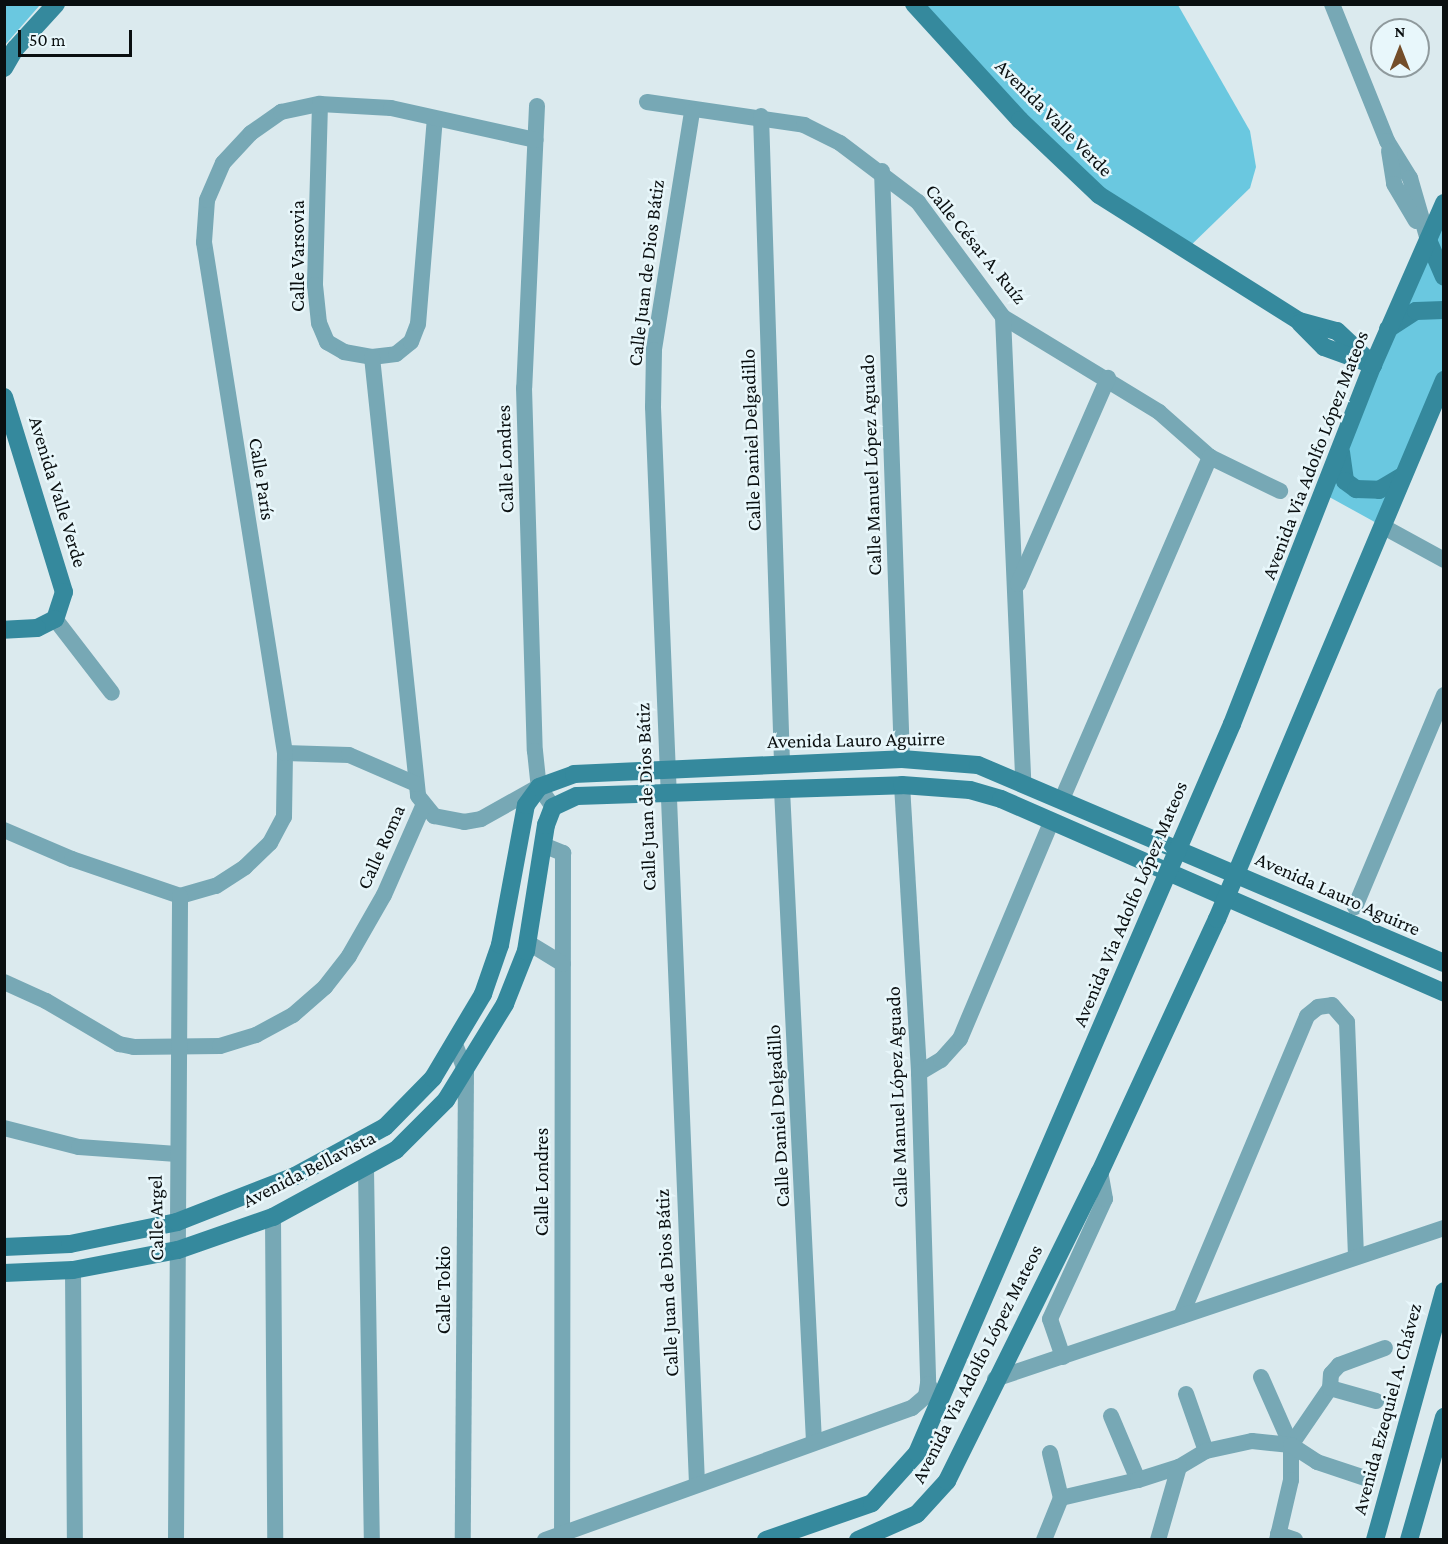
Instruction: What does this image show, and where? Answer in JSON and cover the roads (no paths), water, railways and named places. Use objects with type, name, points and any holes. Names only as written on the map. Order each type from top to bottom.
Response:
[{"type":"street","points":[[4,68],[15,49],[56,4]]},
{"type":"street","name":"Avenida Valle Verde","points":[[914,4],[1020,120],[1099,195],[1299,321],[1337,332],[1373,365]]},
{"type":"street","points":[[1332,4],[1387,141],[1410,178],[1428,240],[1443,277]]},
{"type":"street","name":"Calle César A. Ruíz","points":[[647,102],[692,112],[761,116],[804,125],[882,171],[918,202],[1003,317],[1108,378],[1184,430],[1210,458],[1280,491]]},
{"type":"street","name":"Calle París","points":[[180,896],[216,886],[245,867],[270,843],[284,817],[285,753],[204,242],[207,201],[223,163],[251,133],[281,112],[321,104],[356,103],[535,140]]},
{"type":"street","name":"Calle Varsovia","points":[[321,104],[315,285],[319,323],[327,342],[344,352],[372,357],[396,354],[411,342],[418,324],[435,119]]},
{"type":"street","name":"Calle Londres","points":[[537,106],[524,388],[539,787]]},
{"type":"street","name":"Calle Juan de Dios Bátiz","points":[[692,112],[654,350],[666,794],[697,1484]]},
{"type":"street","name":"Calle Daniel Delgadillo","points":[[761,116],[782,763]]},
{"type":"street","name":"Calle Manuel López Aguado","points":[[882,171],[902,759]]},
{"type":"street","name":"Avenida Via Adolfo López Mateos","points":[[766,1539],[872,1503],[917,1453],[1168,875],[1373,365],[1443,203]]},
{"type":"street","points":[[1388,330],[1416,311],[1443,310]]},
{"type":"street","points":[[1003,317],[1017,586],[1023,781]]},
{"type":"street","name":"Calle Roma","points":[[4,982],[46,1001],[119,1044],[177,1050],[220,1046],[256,1035],[293,1015],[325,987],[384,895],[423,806],[416,784],[372,357]]},
{"type":"street","points":[[1017,586],[1108,378]]},
{"type":"street","name":"Avenida Via Adolfo López Mateos","points":[[858,1539],[917,1514],[933,1500],[1100,1172],[1226,900],[1402,476],[1440,401],[1443,380]]},
{"type":"street","name":"Avenida Valle Verde","points":[[4,397],[62,577],[62,606],[55,619]]},
{"type":"street","points":[[1341,444],[1345,481],[1356,489],[1379,490],[1402,476]]},
{"type":"street","points":[[1062,799],[1210,458]]},
{"type":"street","points":[[1382,526],[1443,560]]},
{"type":"street","points":[[4,630],[37,628],[55,619],[112,693]]},
{"type":"street","points":[[1355,908],[1443,695]]},
{"type":"street","points":[[285,753],[349,755],[416,784]]},
{"type":"street","name":"Avenida Lauro Aguirre","points":[[423,806],[448,820],[481,819],[539,787],[574,774],[902,759],[978,765],[1023,781],[1443,963]]},
{"type":"street","points":[[539,787],[554,807],[577,796],[902,785],[970,790],[1052,822],[1168,875],[1443,993]]},
{"type":"street","name":"Calle Manuel López Aguado","points":[[902,785],[919,1073],[928,1384],[937,1409]]},
{"type":"street","name":"Avenida Bellavista","points":[[4,1248],[70,1244],[177,1222],[257,1194],[362,1142],[406,1108],[455,1044],[483,994],[500,945],[519,826],[526,805],[539,787]]},
{"type":"street","name":"Calle Daniel Delgadillo","points":[[782,790],[814,1441]]},
{"type":"street","name":"Avenida Bellavista","points":[[4,1274],[73,1270],[178,1250],[273,1217],[366,1169],[422,1128],[466,1072],[505,1004],[528,942],[543,845],[554,807]]},
{"type":"street","points":[[919,1073],[940,1060],[960,1040],[1052,822]]},
{"type":"street","points":[[4,830],[72,860],[180,896]]},
{"type":"street","name":"Calle Londres","points":[[543,845],[563,854],[562,1533]]},
{"type":"street","name":"Calle Argel","points":[[176,1539],[177,1050],[180,896]]},
{"type":"street","points":[[528,942],[563,964]]},
{"type":"street","points":[[1181,1316],[1307,1016],[1318,1007],[1332,1005],[1347,1022],[1356,1256]]},
{"type":"street","name":"Calle Tokio","points":[[455,1044],[466,1072],[462,1539]]},
{"type":"street","points":[[4,1128],[78,1147],[177,1154]]},
{"type":"street","points":[[366,1169],[372,1539]]},
{"type":"street","points":[[1063,1357],[1050,1319],[1106,1199],[1100,1172]]},
{"type":"street","points":[[273,1217],[275,1539]]},
{"type":"street","points":[[994,1380],[1443,1228]]},
{"type":"street","points":[[73,1270],[75,1539]]},
{"type":"street","name":"Avenida Ezequiel A. Chávez","points":[[1375,1539],[1443,1291]]},
{"type":"street","points":[[1291,1445],[1330,1388],[1331,1374],[1339,1365],[1384,1348]]},
{"type":"street","points":[[1261,1377],[1291,1445],[1291,1480],[1277,1537],[1295,1539]]},
{"type":"street","points":[[912,1408],[926,1396],[928,1384]]},
{"type":"street","points":[[1330,1388],[1376,1401]]},
{"type":"street","points":[[1186,1394],[1206,1451]]},
{"type":"street","points":[[545,1539],[814,1441],[912,1408],[937,1409]]},
{"type":"street","points":[[1111,1416],[1138,1480]]},
{"type":"street","points":[[1409,1539],[1443,1417]]},
{"type":"street","points":[[1061,1498],[1138,1480],[1179,1467],[1206,1451],[1252,1441],[1291,1445],[1317,1462],[1365,1478]]},
{"type":"street","points":[[1044,1539],[1061,1498],[1050,1453]]},
{"type":"street","points":[[1158,1539],[1179,1467]]}]
